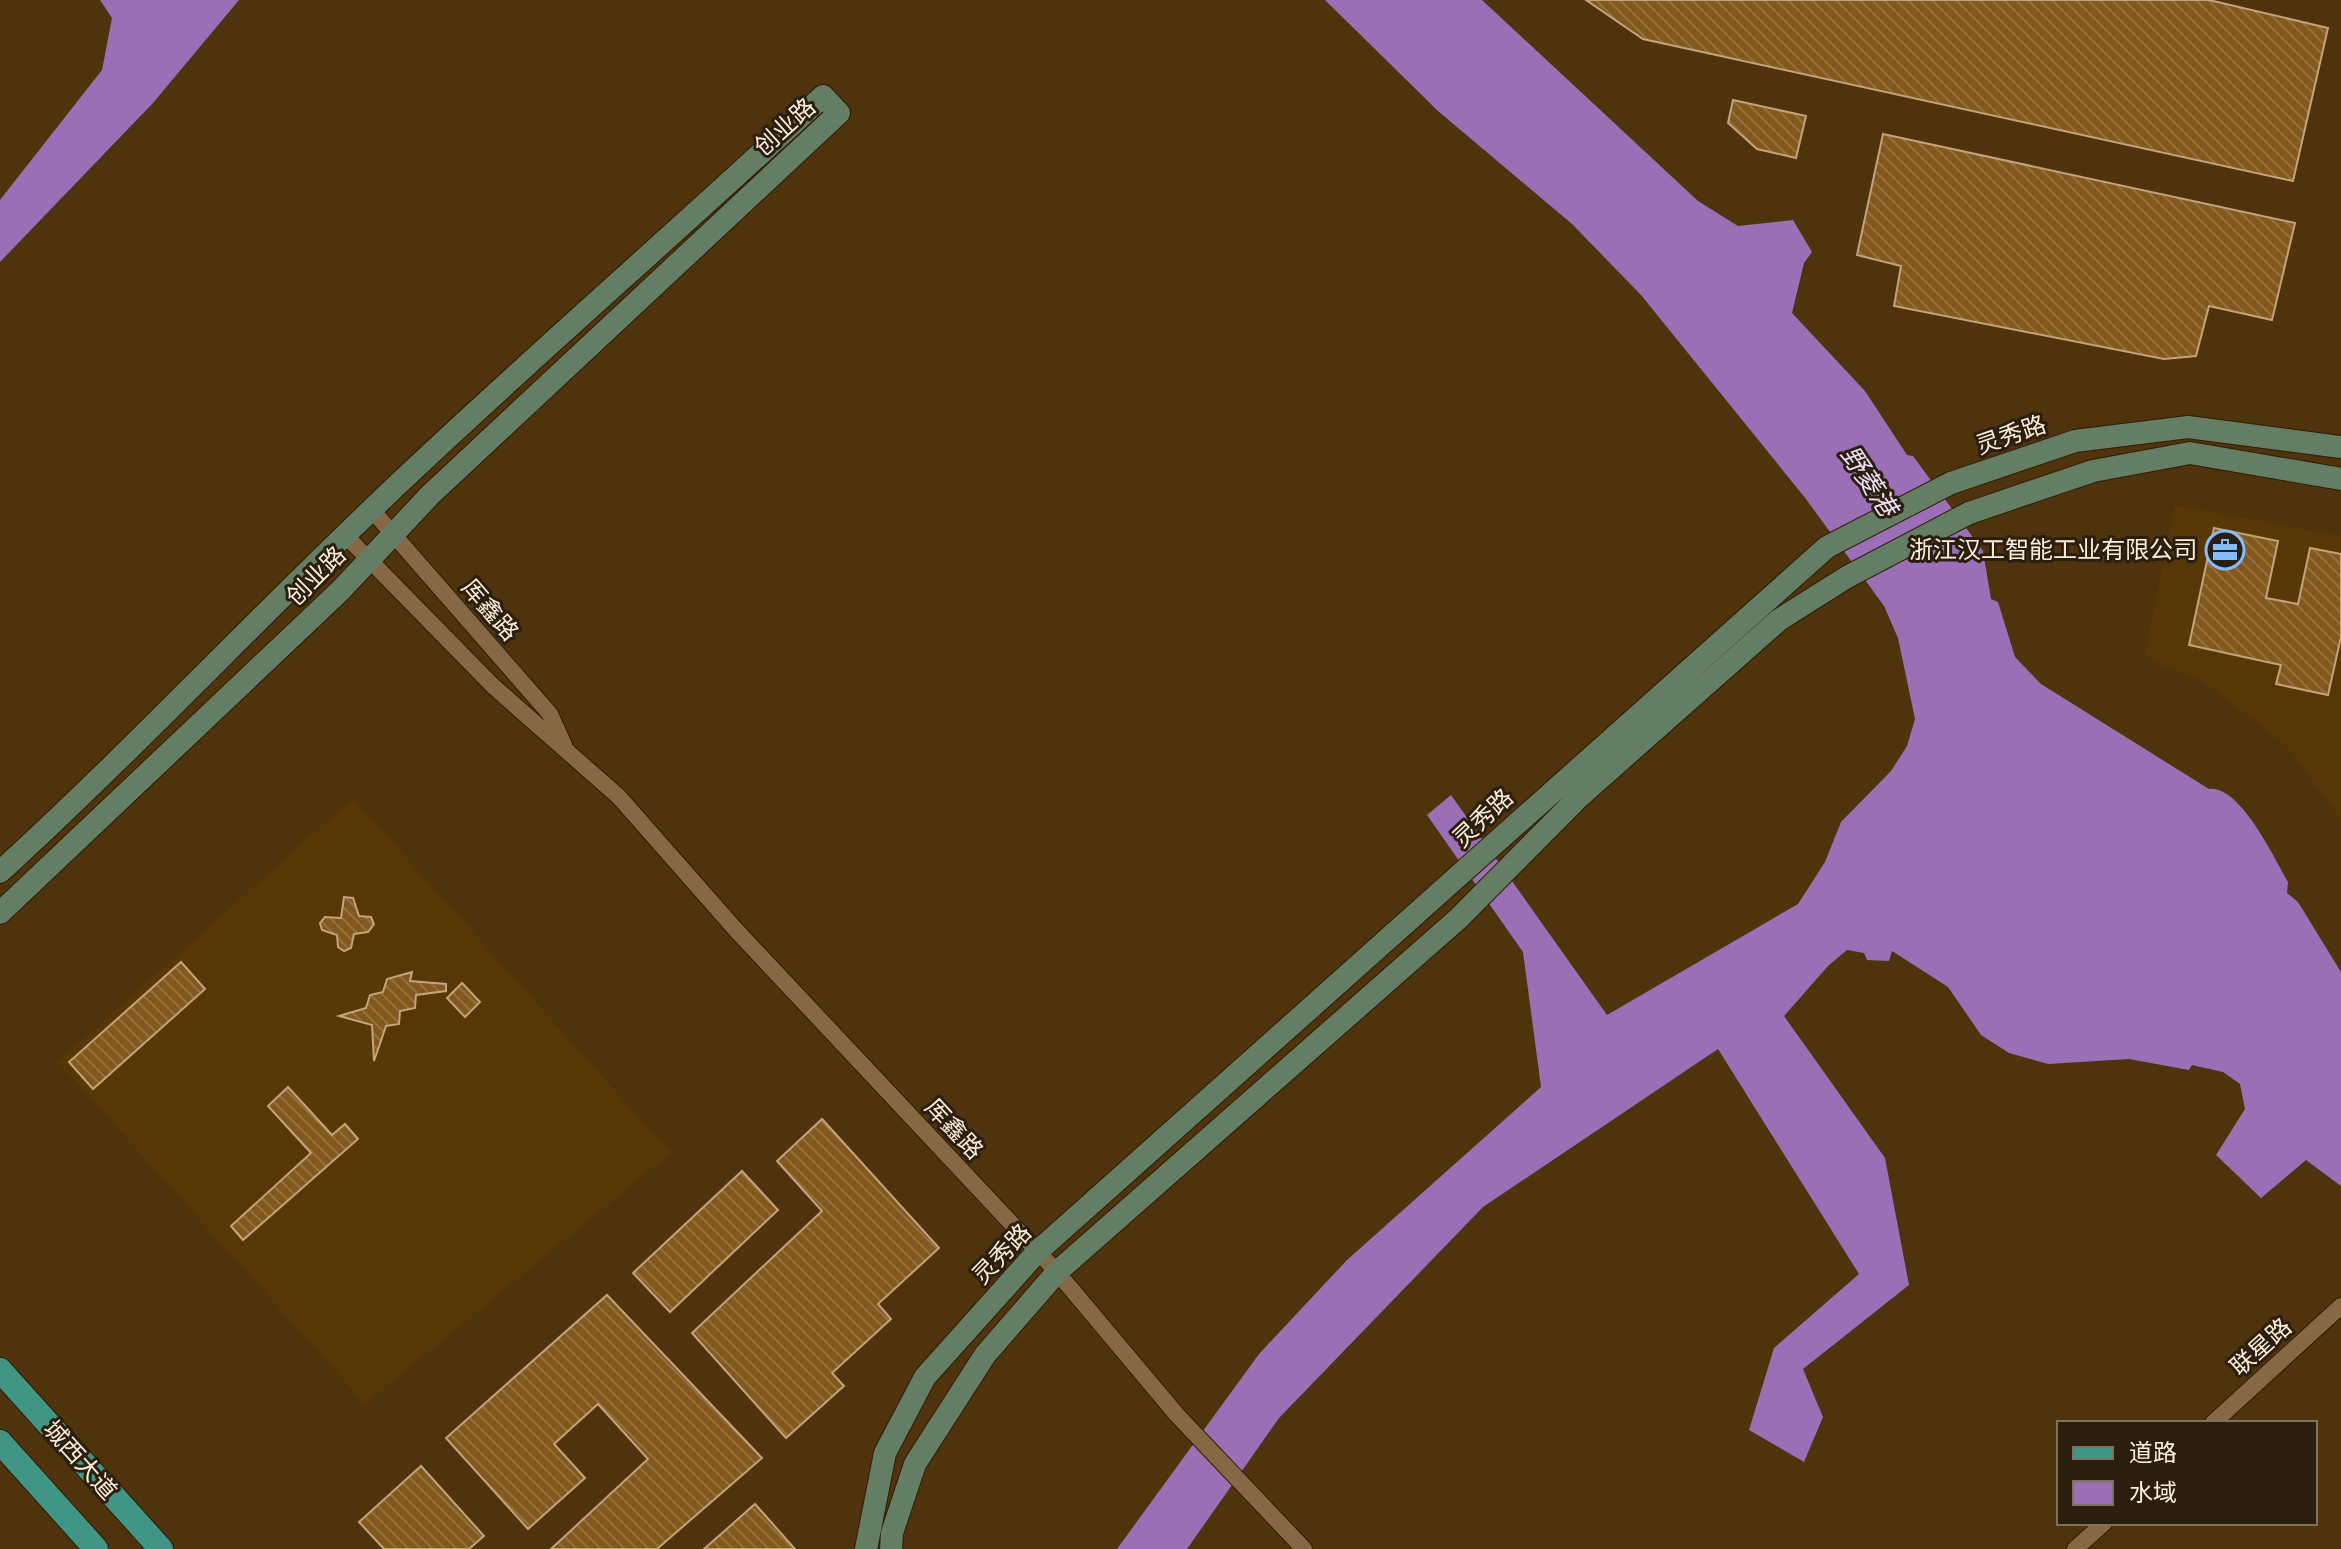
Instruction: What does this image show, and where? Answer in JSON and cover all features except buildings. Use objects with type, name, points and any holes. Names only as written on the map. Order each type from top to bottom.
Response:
[{"type":"main road","name":"城西大道","points":[[0,1370],[161,1549]]},
{"type":"main road","name":"城西大道","points":[[0,1442],[96,1549]]},
{"type":"street","name":"创业路","points":[[0,872],[372,510],[823,96],[839,113],[579,354],[0,913]]},
{"type":"street","name":"灵秀路","points":[[866,1549],[885,1453],[925,1377],[1037,1252],[1827,547],[1951,483],[2075,441],[2188,427],[2341,447]]},
{"type":"street","points":[[891,1549],[892,1533],[915,1464],[985,1355],[1057,1272],[1459,918],[1579,797],[1779,620],[1847,577],[1969,513],[2093,471],[2190,453],[2341,479]]},
{"type":"street","name":"厍鑫路","points":[[372,510],[550,714],[564,747]]},
{"type":"street","name":"厍鑫路","points":[[346,536],[512,704],[619,797],[736,930],[1057,1272],[1177,1415],[1304,1549]]},
{"type":"street","name":"联星路","points":[[2215,1421],[2341,1306]]},
{"type":"street","points":[[2075,1549],[2102,1525]]},
{"type":"shaded area","points":[[2175,505],[2341,536],[2341,819],[2287,746],[2202,681],[2154,662],[2145,654]]},
{"type":"shaded area","points":[[353,798],[671,1153],[365,1404],[58,1062]]},
{"type":"water","points":[[100,0],[239,0],[153,103],[0,262],[0,200],[102,70],[112,18]]},
{"type":"water","name":"野菱港","points":[[1325,0],[1482,0],[1698,201],[1738,226],[1793,220],[1812,252],[1804,263],[1792,313],[1865,391],[1907,455],[1913,456],[1983,551],[1991,599],[1998,602],[2015,657],[2041,684],[2209,789],[2221,791],[2232,798],[2255,825],[2288,882],[2287,893],[2298,902],[2341,972],[2341,1186],[2306,1160],[2261,1198],[2216,1155],[2245,1109],[2240,1084],[2223,1072],[2192,1065],[2189,1070],[2129,1059],[2048,1064],[2009,1053],[1981,1035],[1948,987],[1892,951],[1889,961],[1867,960],[1864,953],[1847,950],[1828,966],[1784,1016],[1885,1158],[1909,1285],[1803,1369],[1823,1417],[1804,1462],[1749,1430],[1774,1348],[1859,1274],[1718,1049],[1483,1207],[1279,1418],[1187,1549],[1117,1549],[1259,1354],[1347,1260],[1541,1087],[1523,952],[1427,815],[1451,795],[1607,1015],[1798,904],[1825,862],[1841,822],[1891,771],[1907,746],[1915,719],[1898,638],[1884,606],[1806,499],[1641,295],[1572,224],[1438,111]]},
{"type":"place","name":"浙江汉工智能工业有限公司","points":[[2225,550]]}]
